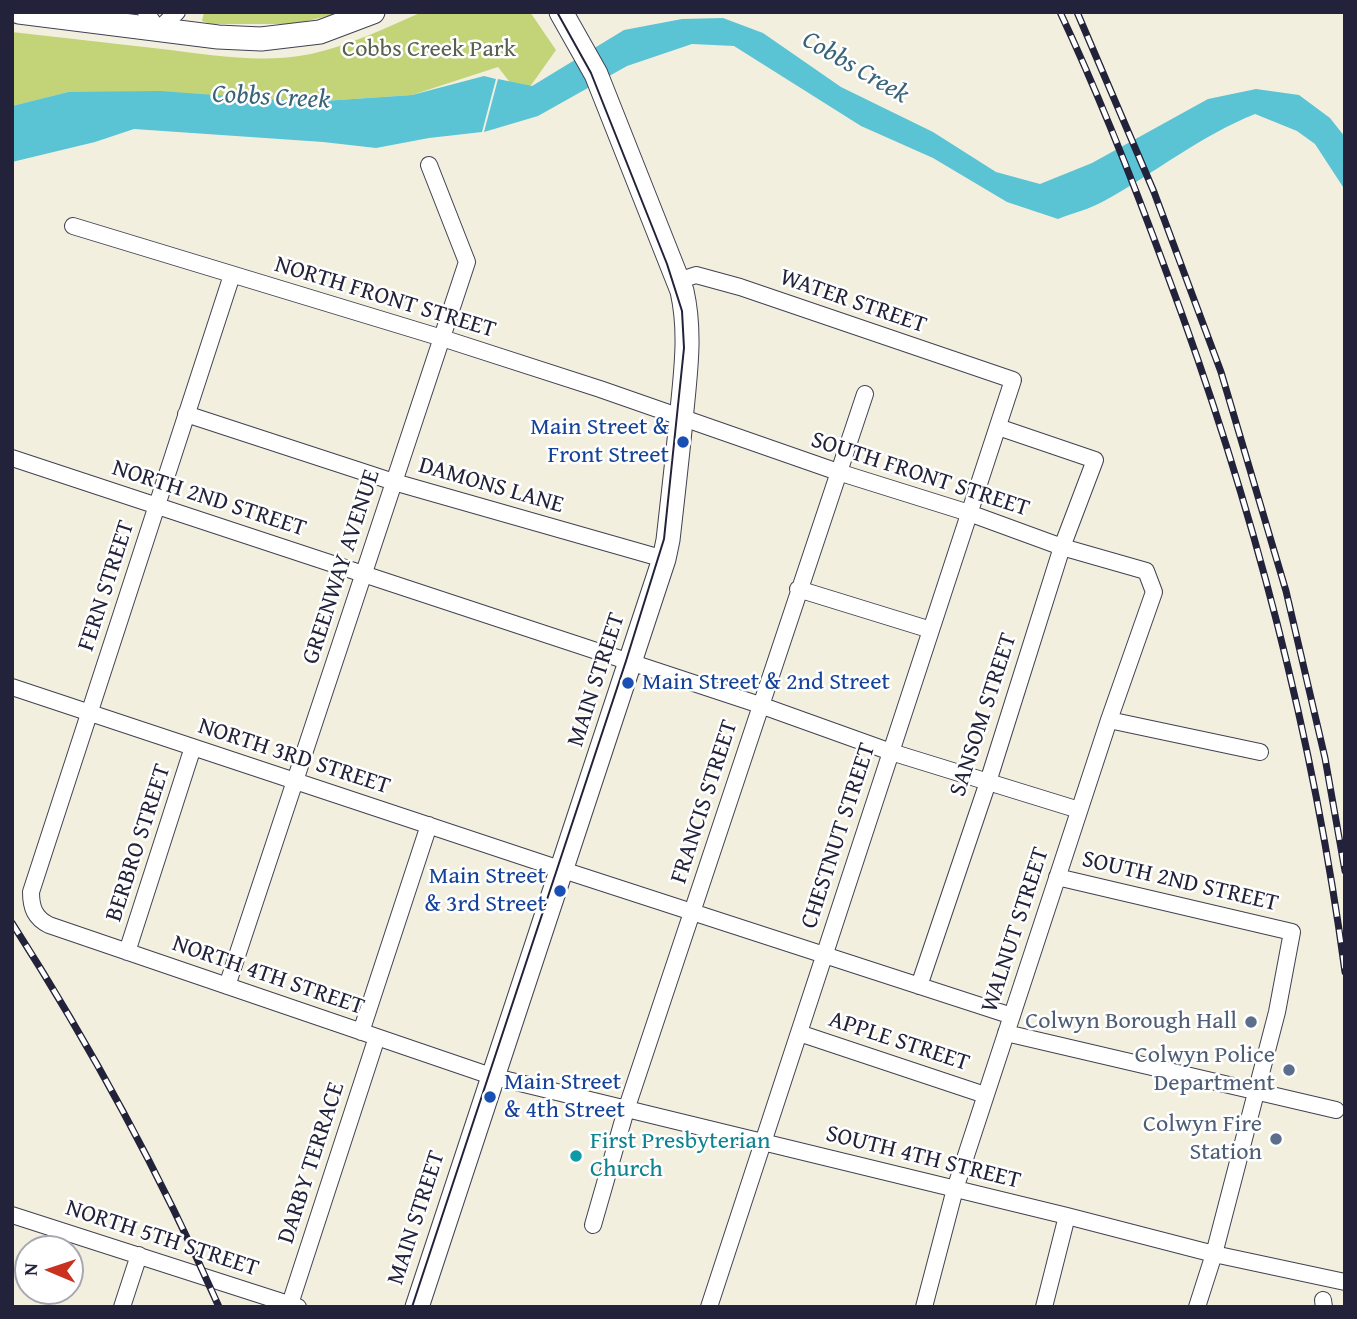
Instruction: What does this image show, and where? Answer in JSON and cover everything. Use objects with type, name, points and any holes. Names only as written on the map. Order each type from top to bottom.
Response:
[{"type":"main road","points":[[19,12],[152,21],[240,39],[281,38],[320,32],[373,12]]},
{"type":"main road","name":"MAIN STREET","points":[[417,1307],[491,1076],[664,559],[682,419],[688,348],[686,310],[678,281],[591,63],[561,12]]},
{"type":"street","points":[[152,21],[177,12]]},
{"type":"street","name":"GREENWAY AVENUE","points":[[227,986],[467,262],[429,165]]},
{"type":"street","name":"NORTH FRONT STREET","points":[[74,226],[442,338],[682,419]]},
{"type":"street","name":"FERN STREET","points":[[34,912],[32,892],[232,275]]},
{"type":"street","name":"WATER STREET","points":[[678,281],[696,275],[740,287],[1013,380]]},
{"type":"street","name":"CHESTNUT STREET","points":[[709,1307],[1013,380]]},
{"type":"street","name":"FRANCIS STREET","points":[[593,1225],[626,1110],[865,394]]},
{"type":"street","name":"DAMONS LANE","points":[[186,414],[394,482],[664,559]]},
{"type":"street","name":"SOUTH FRONT STREET","points":[[682,419],[970,513],[1062,547],[1146,571]]},
{"type":"street","name":"SANSOM STREET","points":[[919,986],[988,782],[1062,547],[1095,460],[998,427]]},
{"type":"street","name":"NORTH 2ND STREET","points":[[12,458],[631,663]]},
{"type":"street","name":"WALNUT STREET","points":[[924,1307],[955,1189],[985,1095],[1154,592],[1146,571]]},
{"type":"street","points":[[798,589],[931,630]]},
{"type":"street","name":"SOUTH 2ND STREET","points":[[631,663],[891,752],[1079,810]]},
{"type":"street","name":"NORTH 3RD STREET","points":[[12,687],[1012,1016]]},
{"type":"street","points":[[1109,720],[1260,752]]},
{"type":"street","name":"BERBRO STREET","points":[[127,952],[193,747]]},
{"type":"street","points":[[360,1032],[429,825]]},
{"type":"street","name":"SOUTH 2ND STREET","points":[[1057,877],[1292,932],[1277,1012],[1256,1091]]},
{"type":"street","name":"NORTH 4TH STREET","points":[[34,912],[37,918],[49,925],[491,1076]]},
{"type":"street","name":"APPLE STREET","points":[[799,1033],[985,1095]]},
{"type":"street","points":[[1006,1033],[1336,1110]]},
{"type":"street","name":"DARBY TERRACE","points":[[294,1305],[377,1037]]},
{"type":"street","name":"SOUTH 4TH STREET","points":[[491,1076],[1214,1254],[1345,1282]]},
{"type":"street","points":[[1197,1307],[1214,1254],[1256,1091]]},
{"type":"street","name":"NORTH 5TH STREET","points":[[12,1215],[294,1305]]},
{"type":"street","points":[[1044,1307],[1067,1216]]},
{"type":"street","points":[[122,1307],[139,1255]]},
{"type":"green space","name":"Cobbs Creek Park","points":[[204,12],[344,12],[295,24],[211,24],[202,21]]},
{"type":"green space","name":"Cobbs Creek Park","points":[[422,12],[530,12],[556,50],[527,91],[516,90],[498,67],[412,95],[309,102],[68,92],[12,106],[12,32],[218,56],[274,58],[311,54],[340,46]]},
{"type":"water","points":[[723,18],[763,33],[841,87],[933,132],[996,172],[1040,184],[1092,163],[1208,99],[1256,89],[1299,95],[1330,118],[1345,137],[1345,190],[1315,144],[1297,131],[1255,114],[1196,144],[1104,201],[1058,219],[1007,202],[933,158],[861,126],[734,46],[692,44],[627,66],[538,116],[484,132],[498,79],[532,86],[624,30],[682,19]]},
{"type":"water","points":[[484,76],[496,79],[482,132],[376,148],[134,129],[95,142],[12,162],[12,106],[68,92],[160,91],[309,102],[412,95]]},
{"type":"tram line","points":[[412,1307],[664,539],[684,348],[682,311],[667,264],[591,73],[557,12]]},
{"type":"railway","points":[[1060,12],[1142,206],[1197,356],[1252,529],[1297,705],[1332,882],[1345,972]]},
{"type":"railway","points":[[1077,12],[1154,192],[1221,372],[1286,591],[1325,758],[1345,871]]},
{"type":"railway","points":[[12,923],[123,1111],[173,1208],[219,1307]]},
{"type":"place","name":"Main Street & Front Street","points":[[683,442]]},
{"type":"place","name":"Main Street & 2nd Street","points":[[628,683]]},
{"type":"place","name":"Main Street & 3rd Street","points":[[560,891]]},
{"type":"place","name":"Colwyn Borough Hall","points":[[1251,1022]]},
{"type":"place","name":"Colwyn Police Department","points":[[1289,1070]]},
{"type":"place","name":"Main Street & 4th Street","points":[[490,1097]]},
{"type":"place","name":"Colwyn Fire Station","points":[[1276,1139]]},
{"type":"place","name":"First Presbyterian Church","points":[[576,1156]]},
{"type":"water label","name":"Cobbs Creek","points":[[855,68]]},
{"type":"water label","name":"Cobbs Creek","points":[[271,98]]}]
